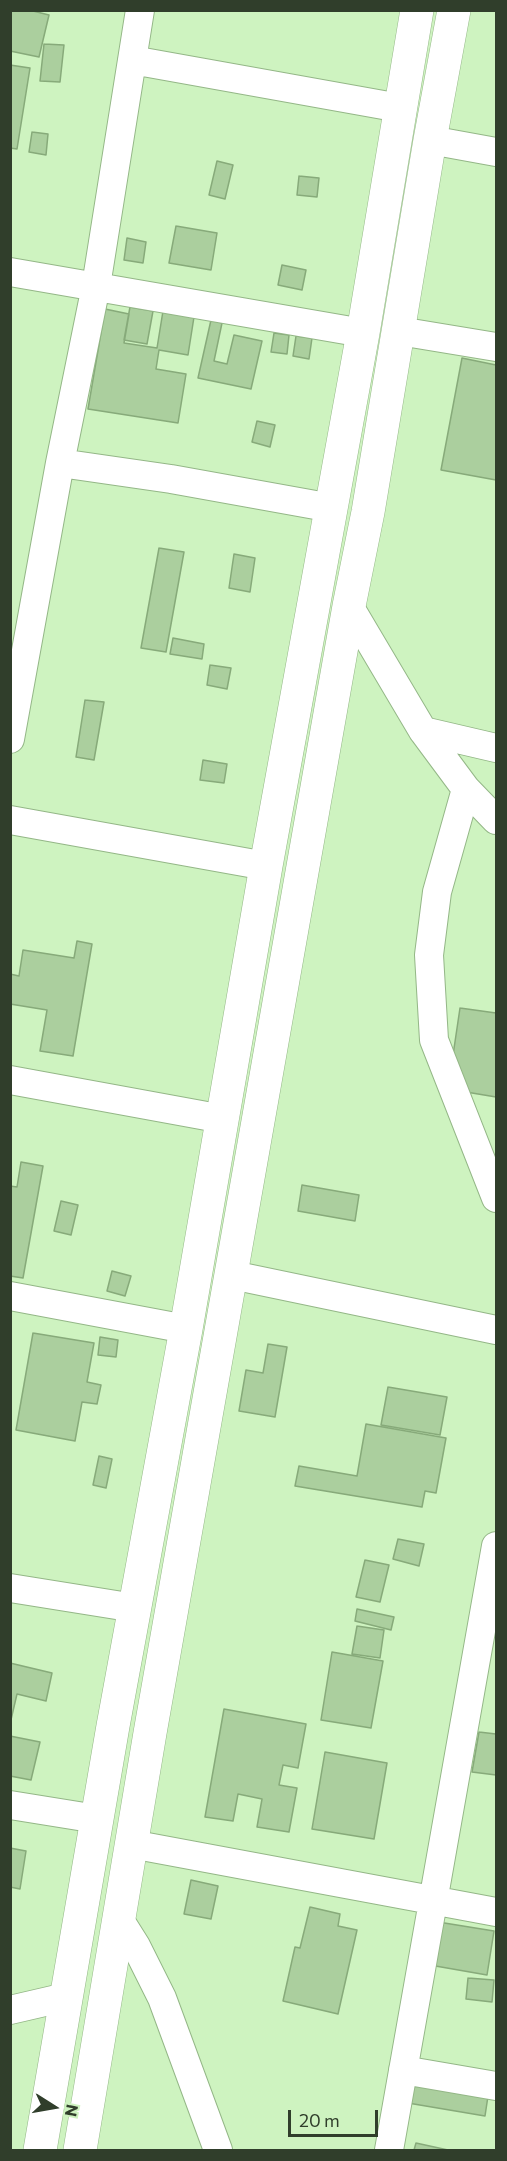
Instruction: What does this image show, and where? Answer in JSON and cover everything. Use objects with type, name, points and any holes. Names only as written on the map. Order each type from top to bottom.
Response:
[{"type":"street","points":[[10,739],[60,463],[96,286],[140,10]]},
{"type":"street","points":[[40,2151],[266,866],[363,333],[417,10]]},
{"type":"street","points":[[80,2151],[131,1844],[349,606],[368,512],[454,10]]},
{"type":"street","points":[[132,60],[400,108]]},
{"type":"street","points":[[430,140],[496,152]]},
{"type":"street","points":[[10,272],[363,333]]},
{"type":"street","points":[[399,331],[496,347]]},
{"type":"street","points":[[60,463],[171,479],[332,508]]},
{"type":"street","points":[[349,606],[423,731],[466,789],[496,820]]},
{"type":"street","points":[[423,731],[496,748]]},
{"type":"street","points":[[466,789],[437,892],[431,934],[429,955],[434,1040],[496,1198]]},
{"type":"street","points":[[10,820],[266,866]]},
{"type":"street","points":[[10,1080],[223,1119]]},
{"type":"street","points":[[232,1275],[496,1330]]},
{"type":"street","points":[[10,1296],[186,1329]]},
{"type":"street","points":[[389,2151],[433,1901],[489,1634],[496,1546]]},
{"type":"street","points":[[10,1588],[135,1608]]},
{"type":"street","points":[[10,1805],[97,1819]]},
{"type":"street","points":[[131,1844],[496,1912]]},
{"type":"street","points":[[119,1919],[136,1946],[162,1998],[218,2151]]},
{"type":"street","points":[[10,2010],[66,1997]]},
{"type":"street","points":[[403,2070],[496,2086]]},
{"type":"building","points":[[10,10],[29,10],[49,15],[39,57],[10,51]]},
{"type":"building","points":[[44,44],[64,45],[60,82],[40,81]]},
{"type":"building","points":[[10,65],[30,68],[17,149],[10,148]]},
{"type":"building","points":[[32,132],[48,134],[46,155],[29,152]]},
{"type":"building","points":[[217,161],[233,165],[225,199],[209,195]]},
{"type":"building","points":[[299,176],[319,178],[317,197],[297,195]]},
{"type":"building","points":[[176,226],[217,233],[211,270],[169,263]]},
{"type":"building","points":[[127,238],[146,242],[143,263],[124,260]]},
{"type":"building","points":[[282,265],[306,270],[302,290],[278,285]]},
{"type":"building","points":[[130,307],[153,311],[147,344],[124,340]]},
{"type":"building","points":[[105,309],[129,314],[124,343],[157,348],[163,311],[194,317],[188,355],[159,350],[156,369],[186,374],[178,423],[88,409]]},
{"type":"building","points":[[211,320],[222,323],[214,361],[227,364],[234,335],[262,341],[251,389],[198,378]]},
{"type":"building","points":[[274,333],[289,335],[287,354],[271,352]]},
{"type":"building","points":[[296,336],[312,338],[309,359],[293,356]]},
{"type":"building","points":[[462,358],[496,365],[496,480],[441,470]]},
{"type":"building","points":[[257,421],[275,425],[270,447],[252,442]]},
{"type":"building","points":[[159,548],[184,552],[166,652],[141,648]]},
{"type":"building","points":[[234,554],[255,558],[250,592],[229,588]]},
{"type":"building","points":[[173,638],[204,644],[202,659],[170,654]]},
{"type":"building","points":[[210,665],[231,668],[227,689],[207,685]]},
{"type":"building","points":[[85,700],[104,702],[94,760],[76,757]]},
{"type":"building","points":[[203,760],[227,764],[224,783],[200,780]]},
{"type":"building","points":[[77,941],[92,944],[73,1056],[40,1051],[47,1010],[10,1004],[10,974],[19,976],[23,950],[74,958]]},
{"type":"building","points":[[460,1008],[496,1013],[496,1097],[448,1089]]},
{"type":"building","points":[[21,1162],[43,1166],[23,1278],[10,1276],[10,1186],[17,1187]]},
{"type":"building","points":[[302,1185],[359,1195],[355,1221],[298,1211]]},
{"type":"building","points":[[61,1201],[78,1205],[71,1235],[54,1231]]},
{"type":"building","points":[[112,1271],[131,1276],[125,1296],[107,1291]]},
{"type":"building","points":[[33,1333],[94,1343],[87,1382],[101,1385],[97,1404],[82,1402],[75,1441],[16,1430]]},
{"type":"building","points":[[100,1337],[118,1340],[116,1357],[98,1355]]},
{"type":"building","points":[[268,1344],[287,1347],[275,1417],[239,1411],[246,1370],[263,1373]]},
{"type":"building","points":[[388,1387],[447,1397],[440,1435],[381,1425]]},
{"type":"building","points":[[366,1424],[446,1438],[436,1493],[425,1491],[422,1507],[295,1486],[299,1466],[357,1476]]},
{"type":"building","points":[[99,1456],[112,1459],[106,1488],[93,1485]]},
{"type":"building","points":[[398,1539],[424,1544],[419,1566],[393,1559]]},
{"type":"building","points":[[365,1560],[389,1565],[380,1602],[356,1597]]},
{"type":"building","points":[[357,1609],[394,1617],[391,1630],[355,1621]]},
{"type":"building","points":[[357,1626],[384,1630],[380,1658],[352,1654]]},
{"type":"building","points":[[332,1652],[383,1661],[371,1728],[321,1720]]},
{"type":"building","points":[[10,1663],[52,1673],[46,1701],[17,1694],[10,1724]]},
{"type":"building","points":[[224,1709],[306,1724],[298,1768],[283,1765],[279,1785],[297,1788],[289,1832],[257,1827],[262,1799],[238,1794],[233,1821],[205,1817]]},
{"type":"building","points":[[479,1732],[496,1734],[496,1775],[472,1772]]},
{"type":"building","points":[[10,1736],[40,1742],[31,1780],[10,1776]]},
{"type":"building","points":[[325,1752],[387,1763],[374,1839],[312,1829]]},
{"type":"building","points":[[10,1848],[26,1851],[20,1889],[10,1887]]},
{"type":"building","points":[[191,1880],[218,1886],[211,1919],[184,1914]]},
{"type":"building","points":[[310,1907],[340,1914],[338,1926],[357,1930],[338,2014],[283,2001],[295,1947],[300,1948]]},
{"type":"building","points":[[432,1921],[494,1931],[487,1975],[424,1964]]},
{"type":"building","points":[[468,1978],[494,1980],[492,2002],[466,1999]]},
{"type":"building","points":[[400,2077],[488,2096],[485,2116],[396,2101]]},
{"type":"building","points":[[416,2143],[448,2150],[414,2150]]}]
